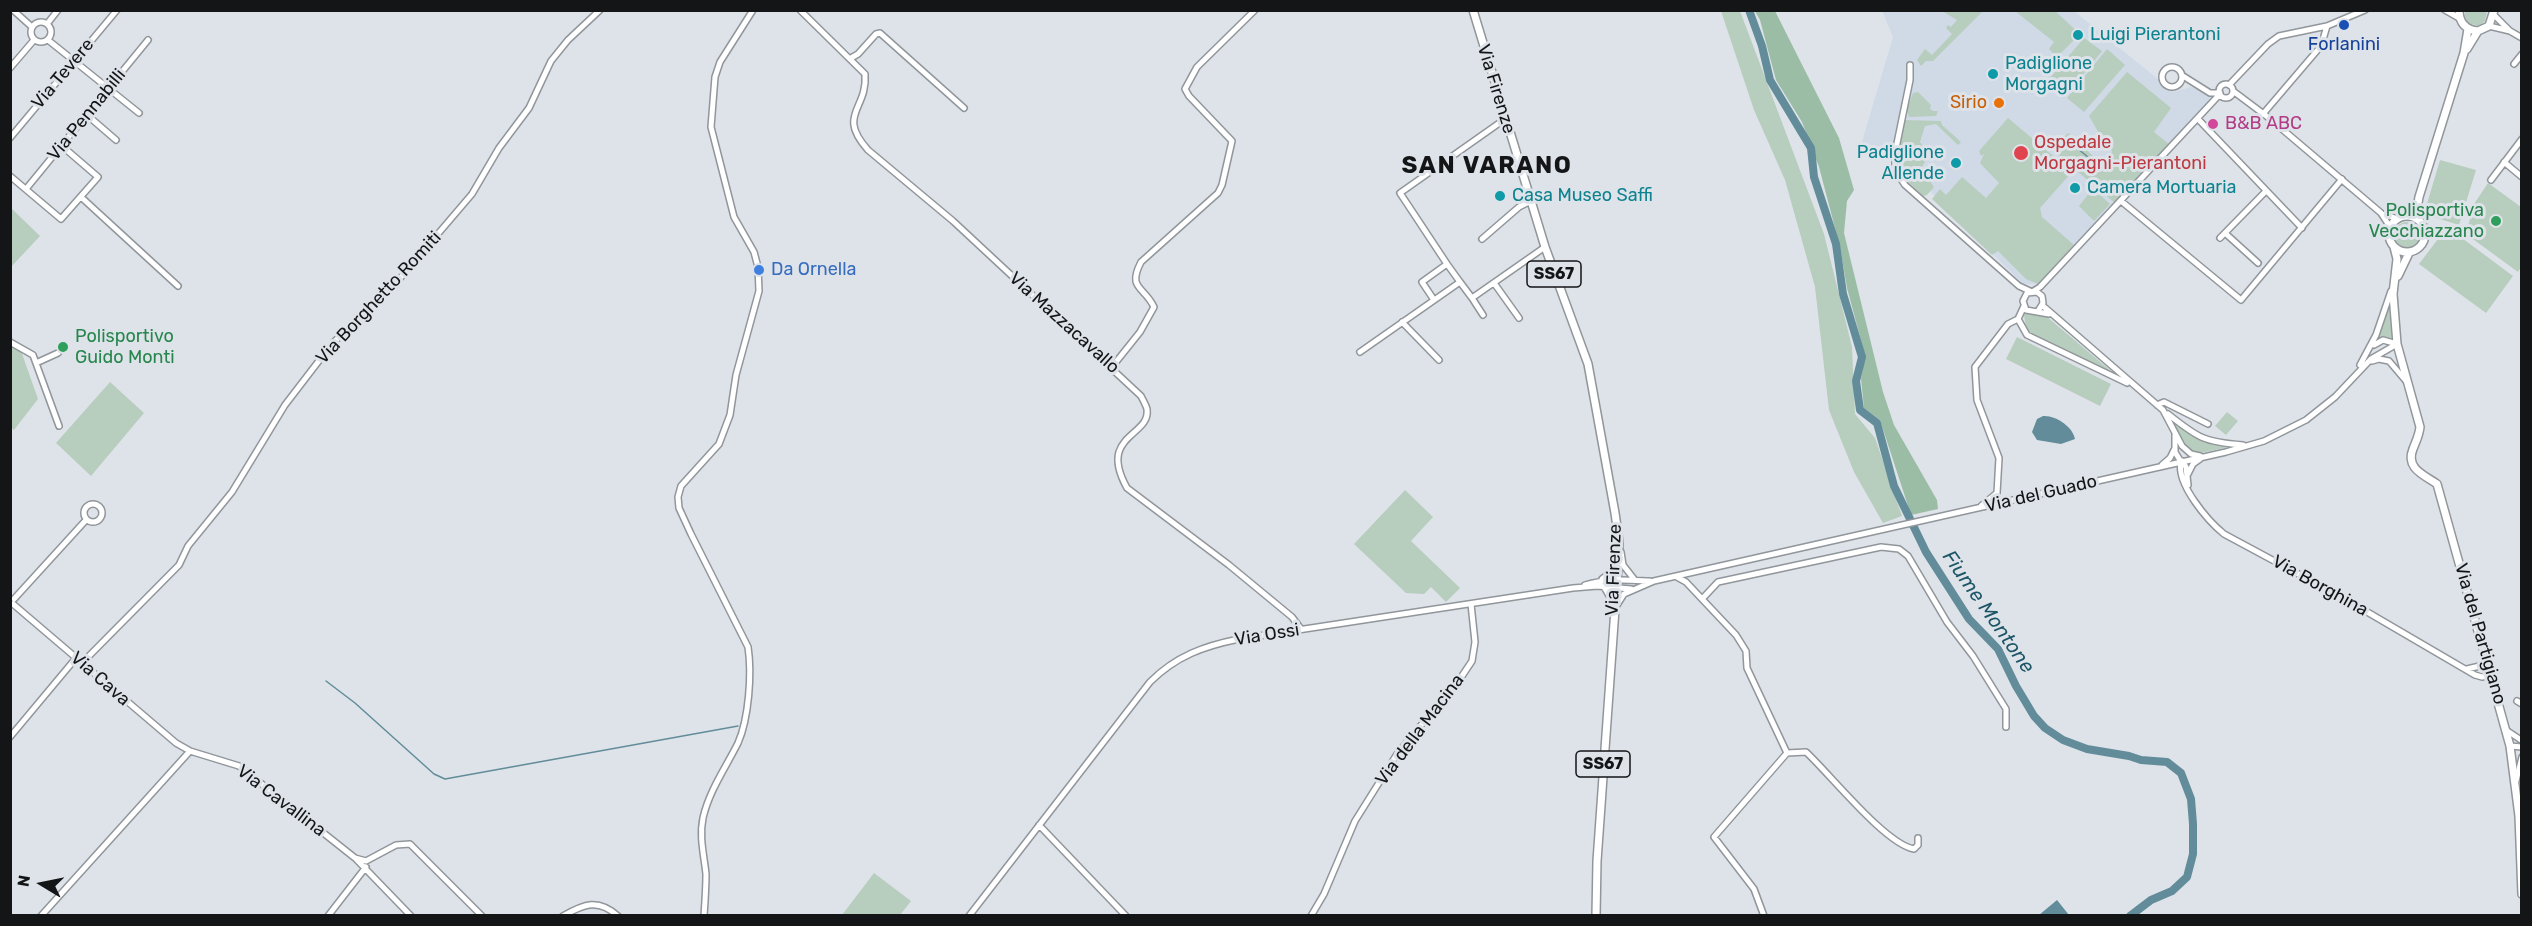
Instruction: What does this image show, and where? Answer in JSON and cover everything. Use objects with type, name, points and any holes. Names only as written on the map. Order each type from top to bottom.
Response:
[{"type":"main road","name":"Via Firenze","points":[[1473,10],[1545,246],[1588,364],[1619,541],[1597,861],[1596,915]]},
{"type":"main road","points":[[2464,53],[2478,31],[2489,26],[2494,13]]},
{"type":"main road","points":[[2394,308],[2401,267],[2409,253],[2419,249],[2425,240],[2425,229],[2419,220],[2417,209],[2421,189],[2464,53],[2468,29],[2460,14]]},
{"type":"main road","points":[[2468,29],[2478,31]]},
{"type":"main road","points":[[2406,216],[2421,189]]},
{"type":"main road","points":[[2407,383],[2397,344],[2394,308],[2393,287],[2397,259],[2389,237],[2391,227],[2397,219],[2406,216],[2419,220]]},
{"type":"main road","points":[[2394,247],[2409,253]]},
{"type":"main road","name":"Via del Partigiano","points":[[2407,383],[2420,427],[2410,460],[2415,470],[2437,483],[2510,746],[2516,782],[2522,894]]},
{"type":"street","points":[[13,10],[32,27]]},
{"type":"street","points":[[47,24],[58,10]]},
{"type":"street","name":"Via Tevere","points":[[10,138],[117,10]]},
{"type":"street","name":"Via Borghetto Romiti","points":[[82,663],[179,565],[188,546],[232,492],[285,405],[334,342],[396,283],[466,202],[499,148],[530,108],[551,61],[568,40],[600,10]]},
{"type":"street","points":[[704,915],[706,875],[701,842],[703,818],[713,791],[739,740],[744,720],[751,663],[748,647],[691,534],[678,497],[681,486],[719,444],[730,415],[736,375],[759,291],[756,259],[734,217],[711,127],[712,96],[717,69],[753,10]]},
{"type":"street","name":"Via Mazzacavallo","points":[[800,10],[866,74],[866,88],[853,116],[856,137],[868,150],[953,221],[1141,396],[1147,410],[1145,420],[1123,444],[1117,457],[1119,473],[1127,488],[1229,565],[1292,617],[1301,629]]},
{"type":"street","points":[[1112,367],[1140,332],[1154,308],[1135,284],[1135,277],[1141,262],[1186,219],[1218,193],[1229,158],[1232,141],[1185,89],[1197,67],[1255,10]]},
{"type":"street","points":[[1978,508],[1997,493],[1999,458],[1977,400],[1975,367],[2008,324],[2019,317],[2025,308],[2023,298],[2033,291],[2121,201],[2273,40],[2286,33],[2327,27],[2365,10]]},
{"type":"street","points":[[2445,10],[2460,14]]},
{"type":"street","points":[[2494,13],[2510,31]]},
{"type":"street","points":[[34,40],[31,33],[32,27],[41,21],[51,30],[48,40]]},
{"type":"street","points":[[2489,26],[2510,31],[2522,38]]},
{"type":"street","points":[[2263,114],[2321,46],[2327,27]]},
{"type":"street","points":[[2317,29],[2324,38]]},
{"type":"street","points":[[851,58],[858,54],[876,34],[880,33],[964,108]]},
{"type":"street","points":[[34,40],[42,42],[48,40]]},
{"type":"street","points":[[10,68],[34,40]]},
{"type":"street","points":[[48,40],[139,113]]},
{"type":"street","name":"Via Pennabilli","points":[[26,189],[148,40]]},
{"type":"street","points":[[2514,64],[2522,54]]},
{"type":"street","points":[[1910,65],[1910,80],[1895,153],[1895,170],[1905,185],[2023,288],[2033,291],[2043,299],[2040,308],[2032,312],[2025,308]]},
{"type":"street","points":[[2182,79],[2195,83],[2208,91],[2238,97],[2263,114],[2381,213],[2391,227]]},
{"type":"street","points":[[2225,93],[2224,85],[2229,85]]},
{"type":"street","points":[[87,115],[116,140]]},
{"type":"street","points":[[1483,315],[1446,264],[1400,193],[1505,119]]},
{"type":"street","points":[[2198,119],[2302,228]]},
{"type":"street","points":[[2491,180],[2522,139]]},
{"type":"street","points":[[10,176],[61,219],[98,177],[62,146]]},
{"type":"street","points":[[2504,162],[2522,177]]},
{"type":"street","points":[[2121,201],[2240,300],[2342,180]]},
{"type":"street","points":[[2220,238],[2266,191]]},
{"type":"street","points":[[81,196],[178,286]]},
{"type":"street","points":[[1482,239],[1519,207],[1531,201]]},
{"type":"street","points":[[2381,213],[2397,219]]},
{"type":"street","points":[[2225,233],[2258,263]]},
{"type":"street","points":[[1472,298],[1545,246]]},
{"type":"street","points":[[1434,300],[1422,282],[1446,264]]},
{"type":"street","points":[[1360,352],[1460,282]]},
{"type":"street","points":[[1494,283],[1519,318]]},
{"type":"street","points":[[2356,373],[2380,326],[2393,287]]},
{"type":"street","points":[[2040,308],[2194,435],[2206,441],[2247,446]]},
{"type":"street","points":[[2019,317],[2027,335],[2134,386]]},
{"type":"street","points":[[1402,322],[1439,360]]},
{"type":"street","points":[[2368,351],[2376,342],[2383,340],[2397,344]]},
{"type":"street","points":[[10,342],[33,356],[59,426]]},
{"type":"street","name":"Via del Guado","points":[[1616,588],[1632,589],[1654,581],[2247,446],[2287,431],[2306,420],[2335,397],[2365,364],[2397,344]]},
{"type":"street","points":[[36,363],[58,353]]},
{"type":"street","points":[[2365,364],[2379,359],[2389,361],[2407,383]]},
{"type":"street","points":[[2157,405],[2164,402],[2208,424]]},
{"type":"street","points":[[2163,410],[2175,435],[2178,447],[2177,457],[2182,462],[2184,475]]},
{"type":"street","points":[[2178,447],[2191,454],[2204,456]]},
{"type":"street","points":[[2160,467],[2178,447]]},
{"type":"street","points":[[2184,475],[2204,456]]},
{"type":"street","points":[[2160,467],[2169,468],[2184,475]]},
{"type":"street","name":"Via Borghina","points":[[2184,475],[2194,503],[2224,534],[2345,599],[2482,677],[2492,675]]},
{"type":"street","points":[[12,601],[86,520]]},
{"type":"street","points":[[1619,541],[1623,565],[1635,579]]},
{"type":"street","points":[[1602,579],[1611,572],[1619,541]]},
{"type":"street","points":[[1703,598],[1718,582],[1881,547],[1899,549],[1908,556],[1947,622],[1973,656],[2006,709],[2006,728]]},
{"type":"street","points":[[1677,577],[1703,598],[1737,635],[1746,651],[1747,668],[1787,753]]},
{"type":"street","name":"Via Ossi","points":[[1573,588],[1602,579],[1617,579]]},
{"type":"street","name":"Via del Guado","points":[[1617,579],[1654,581]]},
{"type":"street","points":[[1604,587],[1611,599],[1614,612]]},
{"type":"street","name":"Via Ossi","points":[[969,915],[1150,682],[1174,661],[1212,645],[1301,629],[1573,588],[1616,588]]},
{"type":"street","points":[[1614,612],[1619,599],[1632,589]]},
{"type":"street","name":"Via Cava","points":[[12,601],[167,737],[190,751]]},
{"type":"street","name":"Via della Macina","points":[[1311,915],[1324,894],[1355,821],[1397,754],[1472,661],[1475,642],[1471,604]]},
{"type":"street","points":[[10,737],[76,658]]},
{"type":"street","points":[[2467,669],[2488,664]]},
{"type":"street","points":[[2506,730],[2521,740],[2510,746]]},
{"type":"street","points":[[2510,746],[2522,747]]},
{"type":"street","points":[[41,915],[190,751]]},
{"type":"street","name":"Via Cavallina","points":[[190,751],[239,766],[366,867],[411,915]]},
{"type":"street","points":[[1764,915],[1754,889],[1714,837],[1787,753],[1806,752],[1884,830],[1903,844],[1914,849],[1918,845],[1918,838]]},
{"type":"street","points":[[2516,782],[2522,757]]},
{"type":"street","points":[[1039,825],[1126,915]]},
{"type":"street","points":[[355,858],[366,861],[396,845],[410,844],[482,915]]},
{"type":"street","points":[[328,915],[366,867]]},
{"type":"street","points":[[563,915],[582,905],[593,903],[604,905],[618,915]]},
{"type":"shaded area","name":"Ospedale Morgagni-Pierantoni","points":[[1882,11],[2074,11],[2174,92],[2190,87],[2217,93],[2038,284],[2023,284],[1902,163],[1861,145],[1893,37]]},
{"type":"green space","points":[[1721,11],[1740,11],[1824,234],[1852,347],[1855,414],[1875,438],[1902,516],[1883,523],[1854,472],[1829,410],[1815,287],[1785,180],[1754,110]]},
{"type":"green space","points":[[1755,11],[1775,11],[1839,138],[1854,190],[1847,201],[1844,233],[1883,392],[1894,425],[1937,500],[1938,509],[1911,515],[1880,420],[1864,408],[1861,379],[1865,355],[1819,167],[1802,122],[1776,80],[1760,20]]},
{"type":"green space","points":[[1942,11],[1983,11],[1933,61],[1926,61],[1921,66],[1917,60],[1925,49],[1932,55],[1952,34],[1946,28],[1948,25],[1951,27],[1957,20]]},
{"type":"green space","points":[[2015,11],[2055,11],[2080,34],[2043,71],[2039,67],[2053,53],[2049,49],[2054,42]]},
{"type":"green space","points":[[2465,11],[2487,11],[2485,21],[2479,26],[2468,23],[2465,17]]},
{"type":"green space","points":[[2084,38],[2102,51],[2064,98],[2047,87],[2051,81],[2049,79]]},
{"type":"green space","points":[[2107,49],[2125,65],[2084,112],[2067,98]]},
{"type":"green space","points":[[2127,72],[2171,108],[2154,132],[2170,145],[2115,203],[2058,155],[2066,146],[2065,136],[2068,133],[2096,159],[2105,160],[2112,152],[2110,144],[2100,135],[2089,116]]},
{"type":"green space","points":[[1918,92],[1931,105],[1930,109],[1938,111],[1936,116],[1909,117],[1907,110],[1913,93]]},
{"type":"green space","points":[[2008,118],[2072,172],[2040,208],[2042,217],[2074,245],[2038,284],[2026,279],[1998,251],[1992,255],[1932,199],[1940,189],[1946,195],[1962,177],[1986,198],[1999,183],[1980,163],[1984,154],[1981,156],[1979,151]]},
{"type":"green space","points":[[1905,120],[1941,121],[1942,125],[1961,142],[1958,145],[1936,124],[1925,126],[1920,142],[1929,156],[1921,168],[1934,187],[1927,195],[1923,196],[1903,177],[1898,160]]},
{"type":"green space","points":[[2440,160],[2476,170],[2459,225],[2424,214]]},
{"type":"green space","points":[[2081,183],[2086,187],[2089,185],[2110,204],[2094,221],[2079,206],[2090,192]]},
{"type":"green space","name":"Polisportiva Vecchiazzano","points":[[2488,183],[2521,207],[2521,267],[2518,272],[2466,234],[2474,204]]},
{"type":"green space","points":[[11,208],[40,236],[10,267]]},
{"type":"green space","points":[[2407,222],[2416,226],[2420,235],[2416,244],[2407,248],[2398,244],[2394,235],[2398,226]]},
{"type":"green space","points":[[2447,227],[2513,276],[2486,313],[2419,264]]},
{"type":"green space","points":[[2389,308],[2392,339],[2384,338],[2375,341]]},
{"type":"green space","points":[[2027,313],[2046,316],[2118,377],[2032,334],[2026,328],[2024,315]]},
{"type":"green space","points":[[2017,337],[2111,384],[2100,406],[2006,359]]},
{"type":"green space","points":[[10,346],[21,351],[38,399],[14,430],[10,427]]},
{"type":"green space","points":[[110,382],[144,413],[91,476],[56,443]]},
{"type":"green space","points":[[2227,412],[2238,421],[2226,435],[2215,426]]},
{"type":"green space","points":[[2172,420],[2199,438],[2229,447],[2200,453],[2187,449]]},
{"type":"green space","points":[[1405,490],[1433,517],[1411,541],[1460,588],[1446,602],[1431,587],[1424,594],[1406,593],[1354,544]]},
{"type":"green space","points":[[874,873],[911,901],[900,915],[842,915]]},
{"type":"water","points":[[2043,416],[2053,417],[2063,423],[2071,430],[2075,439],[2061,444],[2037,440],[2032,432],[2037,419]]},
{"type":"water","points":[[2057,900],[2069,915],[2039,915]]},
{"type":"waterway","name":"Fiume Montone","points":[[1749,10],[1762,46],[1770,80],[1811,148],[1814,177],[1836,244],[1843,294],[1862,357],[1856,381],[1860,410],[1877,423],[1894,486],[1926,552],[1969,619],[1998,649],[2016,686],[2034,716],[2045,728],[2063,740],[2087,749],[2141,760],[2167,762],[2181,773],[2191,799],[2193,824],[2193,854],[2187,877],[2172,891],[2151,900],[2130,916]]},
{"type":"waterway","points":[[2066,137],[2075,145]]},
{"type":"waterway","points":[[2078,149],[2088,157]]},
{"type":"waterway","points":[[326,681],[355,703],[434,774],[445,779],[738,726]]},
{"type":"place","name":"Forlanini","points":[[2344,25]]},
{"type":"place","name":"Luigi Pierantoni","points":[[2078,35]]},
{"type":"place","name":"Padiglione Morgagni","points":[[1993,74]]},
{"type":"place","name":"Sirio","points":[[1999,103]]},
{"type":"place","name":"B&B ABC","points":[[2213,124]]},
{"type":"place","name":"Ospedale Morgagni-Pierantoni","points":[[2021,153]]},
{"type":"place","name":"Padiglione Allende","points":[[1956,163]]},
{"type":"place","name":"Camera Mortuaria","points":[[2075,188]]},
{"type":"place","name":"Casa Museo Saffi","points":[[1500,196]]},
{"type":"place","name":"Polisportiva Vecchiazzano","points":[[2496,221]]},
{"type":"place","name":"Da Ornella","points":[[759,270]]},
{"type":"place","name":"Polisportivo Guido Monti","points":[[63,347]]},
{"type":"district","name":"SAN VARANO","points":[[1487,166]]}]
